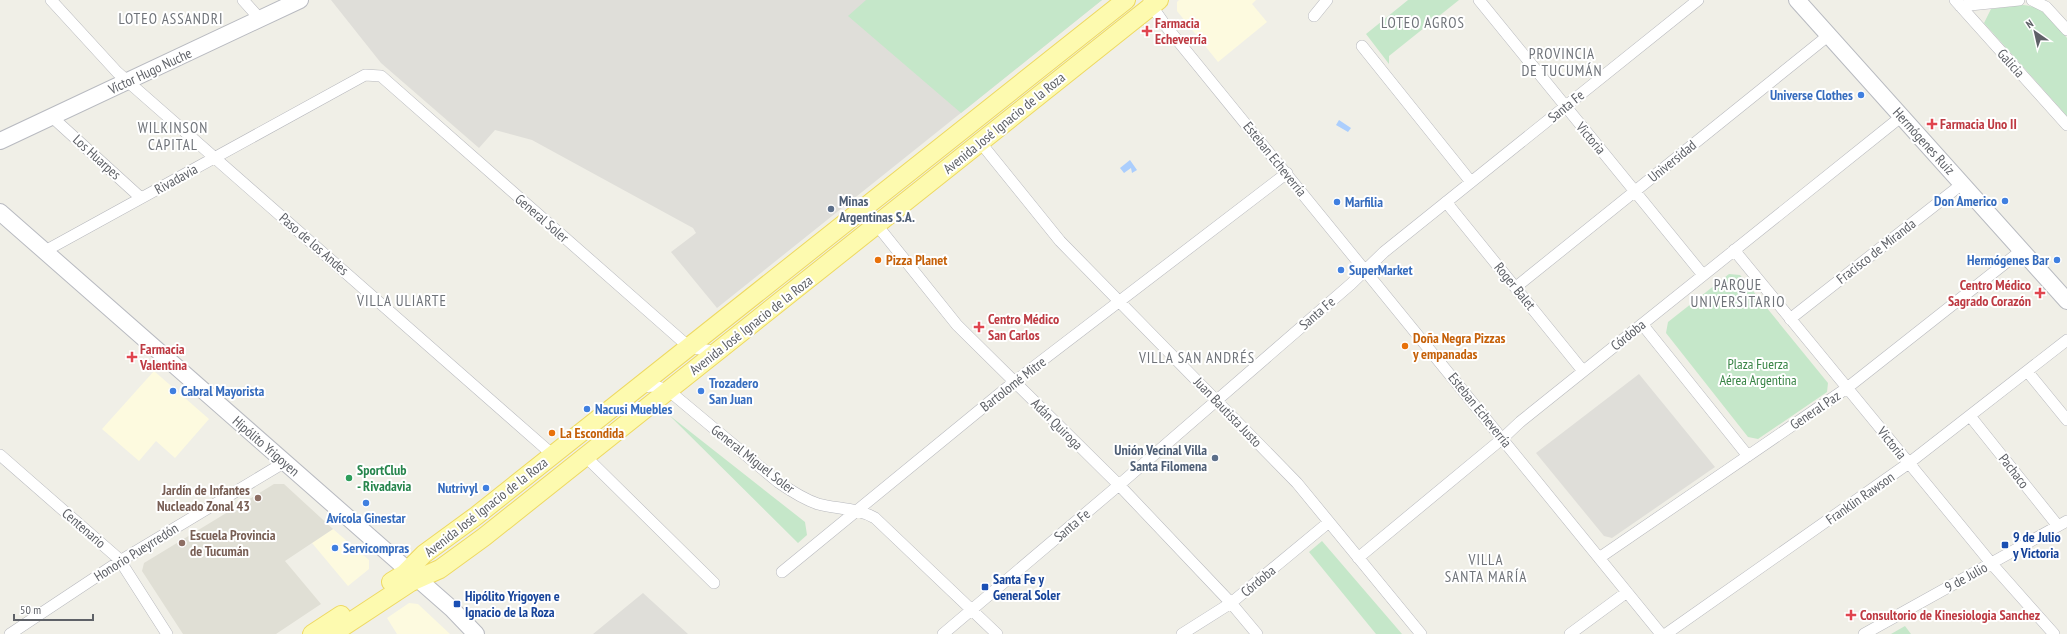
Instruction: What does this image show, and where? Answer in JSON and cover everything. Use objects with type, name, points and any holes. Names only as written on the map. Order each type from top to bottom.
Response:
[{"type":"main road","name":"Avenida José Ignacio de la Roza","points":[[332,634],[412,574],[424,554],[476,516],[1126,0]]},
{"type":"main road","name":"Avenida José Ignacio de la Roza","points":[[312,634],[412,574],[440,569],[484,537],[877,225],[1153,2]]},
{"type":"street","points":[[51,0],[117,72],[128,81]]},
{"type":"street","points":[[244,0],[260,19]]},
{"type":"street","name":"Víctor Hugo Nuche","points":[[0,141],[300,0]]},
{"type":"street","points":[[1314,16],[1327,0]]},
{"type":"street","name":"Victoria","points":[[1479,0],[1703,275]]},
{"type":"street","name":"Santa Fe","points":[[943,634],[1216,401],[1384,252],[1698,0]]},
{"type":"street","name":"Hermógenes Ruiz","points":[[1797,0],[2067,301]]},
{"type":"street","points":[[1957,3],[2019,0]]},
{"type":"street","points":[[2033,0],[2046,7],[2067,30]]},
{"type":"street","name":"Esteban Echeverría","points":[[1153,2],[1165,25],[1661,634]]},
{"type":"street","name":"Galicia","points":[[1957,3],[2067,126]]},
{"type":"street","name":"Universidad","points":[[1516,287],[1828,35]]},
{"type":"street","points":[[1362,46],[1471,182]]},
{"type":"street","name":"Rivadavia","points":[[45,251],[365,75],[371,74]]},
{"type":"street","name":"General Soler","points":[[371,74],[381,76],[689,347]]},
{"type":"street","name":"Paso de los Andes","points":[[128,81],[553,455]]},
{"type":"street","name":"Córdoba","points":[[1358,558],[1520,422],[1902,116]]},
{"type":"street","name":"Los Huarpes","points":[[52,117],[142,198]]},
{"type":"street","name":"Juan Bautista Justo","points":[[980,142],[1060,241],[1296,482],[1421,634]]},
{"type":"street","name":"Bartolomé Mitre","points":[[782,572],[1014,382],[1287,173]]},
{"type":"street","name":"Fracisco de Miranda","points":[[1790,319],[1962,184]]},
{"type":"street","name":"Roger Balet","points":[[1446,202],[1584,371]]},
{"type":"street","name":"Adán Quiroga","points":[[864,209],[956,325],[1119,485],[1231,603],[1257,634]]},
{"type":"street","name":"Hipólito Yrigoyen","points":[[2,216],[45,251],[285,462],[412,574],[476,634]]},
{"type":"street","name":"Victoria","points":[[1734,250],[1991,563],[2054,634]]},
{"type":"street","name":"General Paz","points":[[1599,558],[1847,388],[2022,250]]},
{"type":"street","points":[[1642,324],[1748,456]]},
{"type":"street","name":"Franklin Rawson","points":[[1666,634],[1909,463],[2067,340]]},
{"type":"street","points":[[689,347],[717,352]]},
{"type":"street","points":[[2027,371],[2067,420]]},
{"type":"street","name":"General Miguel Soler","points":[[639,387],[655,386],[668,390],[772,477],[795,494],[810,501],[868,514],[882,524],[997,634]]},
{"type":"street","name":"Pachaco","points":[[1970,416],[2062,524]]},
{"type":"street","name":"Centenario","points":[[0,455],[120,561],[167,634]]},
{"type":"street","points":[[585,456],[714,583]]},
{"type":"street","name":"Honorio Pueyrredón","points":[[10,634],[120,561],[285,462]]},
{"type":"street","name":"Córdoba","points":[[1182,634],[1231,603],[1329,522]]},
{"type":"street","name":"9 de Julio","points":[[1864,634],[2062,524]]},
{"type":"street","points":[[1570,634],[1627,592]]},
{"type":"shaded area","points":[[331,0],[1102,0],[717,308],[671,252],[696,233],[693,228],[532,140],[495,130],[479,148],[381,63]]},
{"type":"shaded area","points":[[1179,0],[1256,0],[1252,4],[1267,22],[1218,62],[1177,11],[1177,2]]},
{"type":"shaded area","points":[[154,371],[209,419],[175,458],[156,441],[139,461],[102,429]]},
{"type":"shaded area","points":[[1639,374],[1715,467],[1612,538],[1604,536],[1536,453]]},
{"type":"shaded area","points":[[274,484],[284,484],[333,529],[285,561],[321,604],[276,634],[183,634],[142,571],[144,563]]},
{"type":"shaded area","points":[[333,529],[369,560],[369,569],[348,586],[312,543]]},
{"type":"shaded area","points":[[643,593],[688,634],[593,634]]},
{"type":"shaded area","points":[[409,603],[418,604],[450,634],[397,634],[387,618]]},
{"type":"green space","points":[[866,0],[1102,0],[961,113],[848,16]]},
{"type":"green space","points":[[1408,0],[1459,0],[1389,56],[1389,64],[1366,34]]},
{"type":"green space","points":[[2023,5],[2030,6],[2043,12],[2067,38],[2067,116],[1984,23],[1991,9]]},
{"type":"green space","name":"Plaza Fuerza Aérea Argentina","points":[[1729,274],[1740,275],[1828,383],[1827,392],[1758,439],[1748,437],[1666,333],[1668,322]]},
{"type":"green space","points":[[669,415],[805,522],[807,535],[798,543]]},
{"type":"green space","points":[[1322,541],[1402,634],[1376,634],[1309,552]]},
{"type":"green space","points":[[1905,626],[1911,634],[1891,634]]},
{"type":"water","points":[[1339,120],[1351,128],[1348,132],[1336,125]]},
{"type":"water","points":[[1130,160],[1137,170],[1132,173],[1131,168],[1124,173],[1120,168]]},
{"type":"place","name":"Farmacia Echeverría","points":[[1147,31]]},
{"type":"place","name":"Universe Clothes","points":[[1861,95]]},
{"type":"place","name":"Farmacia Uno II","points":[[1932,124]]},
{"type":"place","name":"Don Americo","points":[[2005,201]]},
{"type":"place","name":"Marfilia","points":[[1337,202]]},
{"type":"place","name":"Minas Argentinas S.A.","points":[[831,209]]},
{"type":"place","name":"Pizza Planet","points":[[878,260]]},
{"type":"place","name":"Hermógenes Bar","points":[[2057,260]]},
{"type":"place","name":"SuperMarket","points":[[1341,270]]},
{"type":"place","name":"Centro Médico Sagrado Corazón","points":[[2040,293]]},
{"type":"place","name":"Centro Médico San Carlos","points":[[979,327]]},
{"type":"place","name":"Doña Negra Pizzas y empanadas","points":[[1405,346]]},
{"type":"place","name":"Farmacia Valentina","points":[[132,357]]},
{"type":"place","name":"Cabral Mayorista","points":[[173,391]]},
{"type":"place","name":"Trozadero San Juan","points":[[701,391]]},
{"type":"place","name":"Nacusi Muebles","points":[[587,409]]},
{"type":"place","name":"La Escondida","points":[[552,433]]},
{"type":"place","name":"Unión Vecinal Villa Santa Filomena","points":[[1215,458]]},
{"type":"place","name":"SportClub - Rivadavia","points":[[349,478]]},
{"type":"place","name":"Nutrivyl","points":[[486,488]]},
{"type":"place","name":"Jardín de Infantes Nucleado Zonal 43","points":[[258,498]]},
{"type":"place","name":"Avícola Ginestar","points":[[366,503]]},
{"type":"place","name":"Escuela Provincia de Tucumán","points":[[182,543]]},
{"type":"place","name":"9 de Julio y Victoria","points":[[2005,545]]},
{"type":"place","name":"Servicompras","points":[[335,548]]},
{"type":"place","name":"Santa Fe y General Soler","points":[[985,587]]},
{"type":"place","name":"Hipólito Yrigoyen e Ignacio de la Roza","points":[[457,604]]},
{"type":"place","name":"Consultorio de Kinesiologia Sanchez","points":[[1851,615]]},
{"type":"district","name":"LOTEO ASSANDRI","points":[[171,18]]},
{"type":"district","name":"LOTEO AGROS","points":[[1423,22]]},
{"type":"district","name":"PROVINCIA DE TUCUMÁN","points":[[1562,62]]},
{"type":"district","name":"WILKINSON CAPITAL","points":[[173,136]]},
{"type":"district","name":"PARQUE UNIVERSITARIO","points":[[1738,292]]},
{"type":"district","name":"VILLA ULIARTE","points":[[402,300]]},
{"type":"district","name":"VILLA SAN ANDRÉS","points":[[1197,357]]},
{"type":"district","name":"VILLA SANTA MARÍA","points":[[1486,568]]}]
